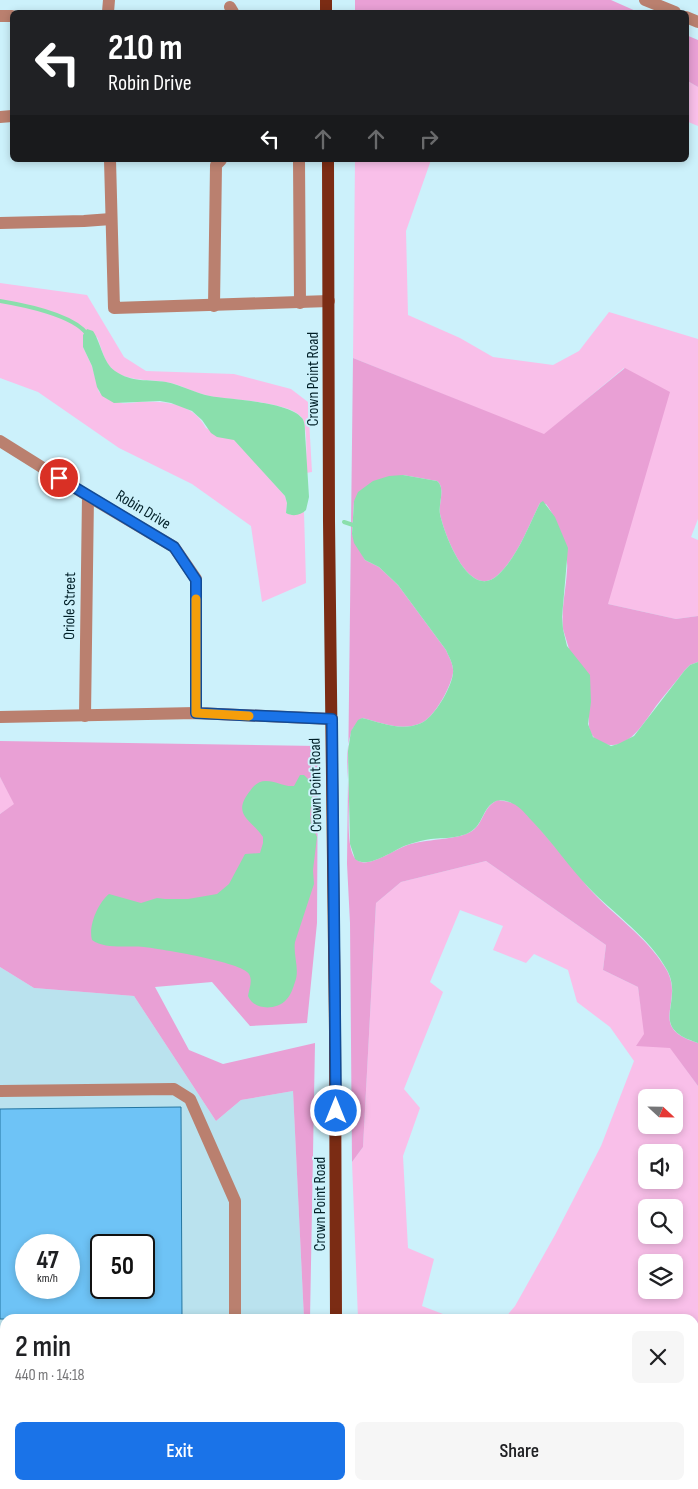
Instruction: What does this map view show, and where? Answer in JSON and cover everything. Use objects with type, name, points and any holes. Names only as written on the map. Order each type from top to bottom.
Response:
[{"type":"main road","name":"Crown Point Road","points":[[328,162],[336,1314]]},
{"type":"street","points":[[645,0],[670,10]]},
{"type":"street","points":[[110,162],[114,308],[329,301]]},
{"type":"street","points":[[214,306],[216,165],[219,162]]},
{"type":"street","points":[[299,162],[300,303]]},
{"type":"street","points":[[0,223],[84,221],[111,218]]},
{"type":"street","name":"Robin Drive","points":[[0,441],[174,547],[196,580],[196,713]]},
{"type":"street","name":"Oriole Street","points":[[85,716],[88,496]]},
{"type":"street","points":[[0,717],[196,713],[332,719]]},
{"type":"street","points":[[0,1091],[174,1089],[190,1099],[235,1201],[235,1314]]},
{"type":"shaded area","points":[[355,0],[611,0],[634,10],[355,10]]},
{"type":"shaded area","points":[[689,36],[698,40],[698,87],[689,82]]},
{"type":"shaded area","points":[[689,82],[698,87],[698,126],[689,122]]},
{"type":"shaded area","points":[[355,162],[430,162],[406,231],[408,315],[460,338],[493,357],[553,365],[579,351],[609,312],[698,339],[698,519],[691,537],[698,540],[698,616],[676,619],[608,604],[624,368],[544,435],[353,358]]},
{"type":"shaded area","points":[[0,283],[87,295],[124,357],[146,371],[234,374],[291,389],[308,402],[312,472],[306,473],[306,432],[303,420],[297,414],[274,405],[209,396],[171,383],[123,376],[109,365],[97,337],[83,347],[92,366],[99,392],[121,403],[169,403],[194,413],[206,428],[234,439],[285,496],[287,503],[286,513],[292,515],[304,512],[306,583],[262,602],[251,526],[192,484],[119,448],[38,392],[0,378]]},
{"type":"shaded area","points":[[87,329],[93,331],[108,363],[121,375],[134,379],[166,382],[210,396],[259,402],[295,412],[304,421],[305,427],[309,497],[306,510],[297,515],[286,513],[287,503],[285,496],[234,440],[217,437],[211,433],[202,420],[192,411],[160,401],[114,403],[102,396],[97,387],[92,366],[83,347],[83,335]]},
{"type":"shaded area","points":[[353,358],[544,434],[625,368],[670,392],[608,604],[676,619],[698,616],[698,662],[690,665],[685,670],[633,736],[618,744],[609,745],[596,740],[590,731],[589,715],[563,629],[567,570],[566,554],[558,526],[546,504],[540,503],[522,541],[498,575],[487,581],[477,580],[468,573],[452,549],[440,514],[440,484],[437,481],[403,475],[354,501],[352,534],[365,560],[379,567],[398,585],[446,650],[452,664],[453,673],[443,698],[435,711],[425,721],[412,726],[399,727],[362,718],[355,725],[348,745]]},
{"type":"shaded area","points":[[403,475],[437,481],[440,484],[440,514],[452,549],[468,573],[477,580],[487,581],[498,575],[505,567],[522,541],[540,503],[543,501],[555,517],[568,548],[562,617],[563,629],[567,646],[590,675],[591,702],[588,724],[593,737],[611,746],[634,736],[685,670],[690,665],[698,662],[698,1043],[682,1037],[670,1022],[671,982],[660,958],[641,937],[589,888],[540,830],[515,805],[509,802],[496,801],[488,807],[476,827],[468,833],[450,838],[416,842],[373,861],[360,862],[355,859],[350,844],[348,751],[351,731],[358,720],[362,718],[399,727],[412,726],[423,722],[435,711],[443,698],[450,685],[453,673],[452,664],[446,650],[398,585],[379,567],[365,560],[354,543],[352,534],[354,501],[358,492],[373,481],[389,476]]},
{"type":"shaded area","points":[[0,741],[318,746],[317,923],[307,1023],[250,1026],[212,982],[155,987],[189,1050],[223,1064],[315,1043],[310,1314],[304,1314],[293,1091],[241,1100],[216,1121],[134,996],[34,988],[0,967],[0,814],[14,804],[0,777]]},
{"type":"shaded area","points":[[348,745],[348,779],[347,758]]},
{"type":"shaded area","points":[[300,775],[304,775],[312,783],[313,791],[310,814],[311,824],[317,837],[313,870],[314,884],[295,942],[296,977],[291,994],[282,1003],[277,1006],[266,1007],[251,1001],[248,996],[251,982],[249,974],[243,969],[232,965],[183,953],[144,947],[110,946],[92,940],[91,928],[95,915],[101,903],[109,894],[141,903],[157,898],[188,899],[217,894],[229,884],[245,854],[260,853],[263,837],[245,816],[242,806],[250,791],[263,781],[294,786]]},
{"type":"shaded area","points":[[0,777],[15,804],[0,814]]},
{"type":"shaded area","points":[[348,779],[351,849],[353,856],[361,862],[374,861],[413,843],[449,838],[472,831],[479,824],[489,806],[498,800],[512,803],[521,808],[587,886],[639,935],[666,969],[671,981],[670,1021],[673,1029],[682,1037],[698,1043],[698,1086],[670,1048],[636,1046],[644,1034],[638,987],[603,970],[606,945],[486,861],[401,882],[376,903],[363,1147],[352,1162],[350,923],[347,864]]},
{"type":"shaded area","points":[[486,861],[606,945],[603,970],[638,987],[645,1034],[670,1047],[698,1086],[698,1314],[508,1314],[515,1306],[555,1235],[601,1146],[634,1061],[610,1027],[577,1002],[568,970],[534,954],[526,963],[493,950],[503,926],[460,910],[430,982],[443,992],[404,1089],[420,1108],[403,1156],[408,1248],[434,1259],[422,1306],[443,1314],[358,1314],[352,1162],[363,1147],[376,903],[401,882]]},
{"type":"shaded area","points":[[0,967],[34,988],[134,996],[216,1121],[241,1100],[293,1091],[304,1314],[0,1314]]},
{"type":"building","points":[[181,1107],[182,1314],[0,1314],[0,1109]]},
{"type":"waterway","points":[[0,301],[60,316],[71,321],[87,334]]},
{"type":"waterway","points":[[344,522],[356,526]]},
{"type":"slow traffic","points":[[196,599],[196,713],[249,716]]},
{"type":"route","points":[[59,478],[174,547],[196,580],[196,713],[332,719],[336,1111]]}]
